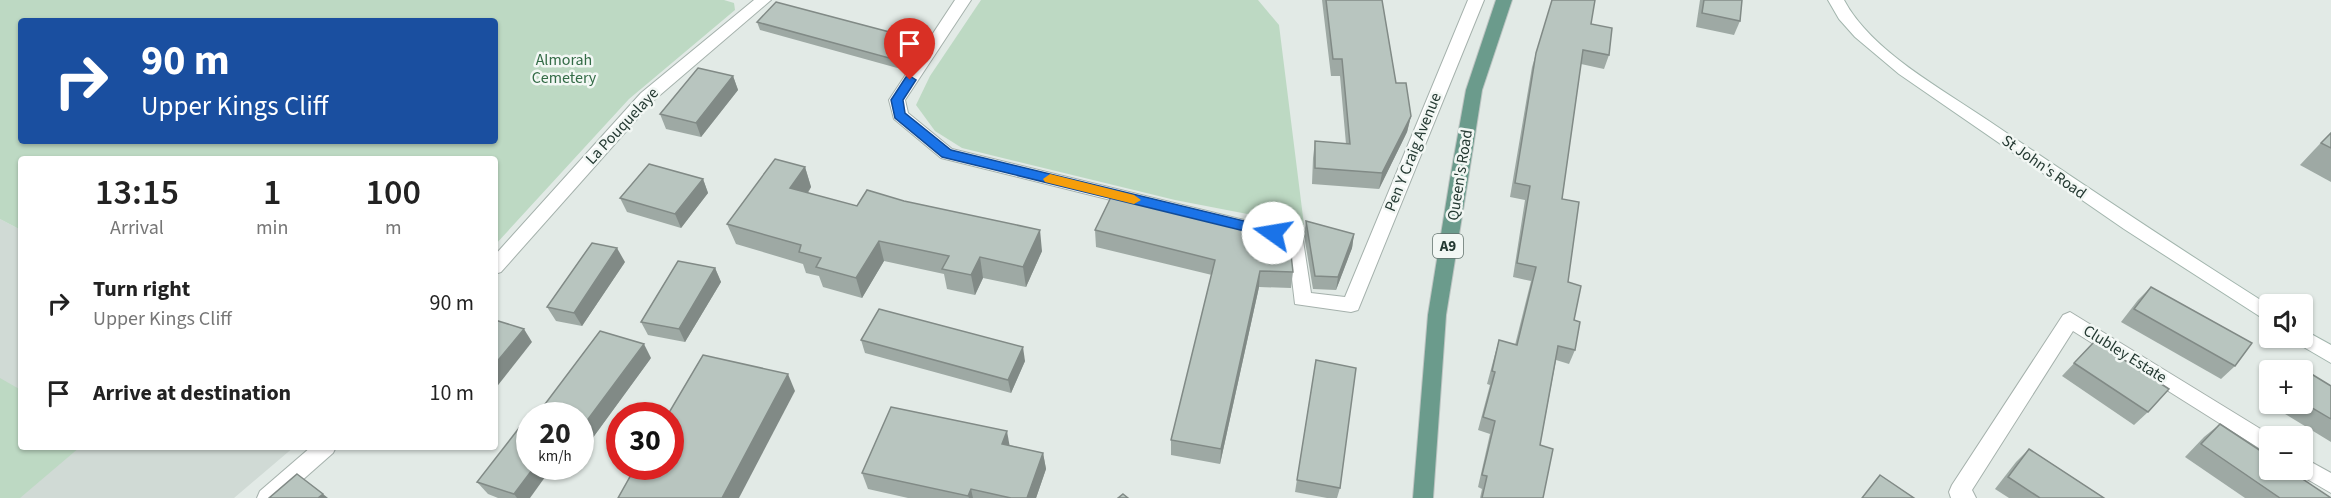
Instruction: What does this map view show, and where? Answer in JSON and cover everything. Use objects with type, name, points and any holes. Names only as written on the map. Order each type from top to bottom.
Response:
[{"type":"main road","name":"Queen's Road","points":[[1423,498],[1437,315],[1459,179],[1474,90],[1504,0]]},
{"type":"street","name":"Pen Y Craig Avenue","points":[[963,0],[897,100],[900,115],[947,154],[1296,239],[1302,299],[1351,305],[1476,0]]},
{"type":"street","name":"St John's Road","points":[[1836,0],[1838,7],[1858,32],[1924,83],[2133,229],[2259,309]]},
{"type":"street","name":"La Pouquelaye","points":[[498,264],[647,97],[756,1]]},
{"type":"street","name":"Clubley Estate","points":[[1966,498],[1959,492],[2070,320],[2259,439]]},
{"type":"street","points":[[2313,344],[2331,355]]},
{"type":"street","points":[[267,498],[323,450]]},
{"type":"street","points":[[2313,473],[2331,484]]},
{"type":"shaded area","points":[[0,219],[18,228],[18,450],[290,450],[234,498],[0,498]]},
{"type":"green space","name":"Almorah Cemetery","points":[[0,0],[724,0],[734,3],[735,10],[629,99],[498,242],[498,156],[18,156],[18,228],[0,219]]},
{"type":"green space","points":[[981,0],[1258,0],[1279,25],[1304,225],[1175,200],[962,148],[935,131],[916,105],[930,76]]},
{"type":"green space","points":[[0,378],[18,388],[18,450],[76,450],[20,498],[0,498]]},
{"type":"building","points":[[1326,0],[1382,0],[1396,83],[1406,83],[1411,116],[1382,173],[1315,168],[1315,141],[1350,144],[1342,59],[1333,59]]},
{"type":"building","points":[[1552,0],[1595,0],[1591,24],[1612,28],[1609,55],[1583,50],[1562,199],[1579,202],[1568,282],[1581,286],[1574,320],[1580,322],[1575,350],[1558,346],[1540,445],[1553,449],[1543,498],[1482,498],[1487,476],[1482,475],[1495,421],[1483,417],[1495,372],[1492,371],[1499,340],[1517,345],[1536,267],[1517,263],[1530,186],[1515,183],[1536,53]]},
{"type":"building","points":[[1704,0],[1742,0],[1740,21],[1702,13]]},
{"type":"building","points":[[776,2],[916,39],[900,61],[757,22]]},
{"type":"building","points":[[698,68],[733,76],[696,123],[660,114]]},
{"type":"building","points":[[2331,133],[2331,148],[2321,143]]},
{"type":"building","points":[[775,159],[805,167],[790,188],[857,206],[867,190],[904,201],[1040,230],[1023,267],[980,257],[971,275],[942,269],[949,256],[879,241],[856,278],[816,267],[821,258],[799,252],[801,245],[727,224]]},
{"type":"building","points":[[649,164],[703,179],[675,214],[620,198]]},
{"type":"building","points":[[1112,195],[1289,237],[1293,272],[1260,271],[1221,449],[1171,440],[1215,260],[1095,230]]},
{"type":"building","points":[[1306,221],[1354,234],[1338,277],[1315,276]]},
{"type":"building","points":[[592,243],[617,248],[574,313],[547,307]]},
{"type":"building","points":[[678,261],[715,268],[679,329],[641,322]]},
{"type":"building","points":[[2151,287],[2252,343],[2235,366],[2134,309]]},
{"type":"building","points":[[879,309],[1023,347],[1008,380],[861,340]]},
{"type":"building","points":[[498,321],[524,329],[498,360]]},
{"type":"building","points":[[600,331],[644,344],[594,411],[594,402],[547,402]]},
{"type":"building","points":[[2095,341],[2169,389],[2148,412],[2074,363]]},
{"type":"building","points":[[703,355],[788,374],[722,498],[618,498],[628,480],[684,480],[684,402],[675,402]]},
{"type":"building","points":[[1316,360],[1356,368],[1340,488],[1297,480]]},
{"type":"building","points":[[2313,375],[2331,386],[2331,419],[2313,408]]},
{"type":"building","points":[[891,407],[1007,431],[1002,444],[1043,453],[1027,498],[1011,498],[971,489],[968,496],[862,473]]},
{"type":"building","points":[[2220,424],[2259,450],[2259,480],[2304,480],[2331,498],[2280,498],[2201,444]]},
{"type":"building","points":[[516,432],[516,480],[524,480],[514,494],[477,482]]},
{"type":"building","points":[[2029,449],[2104,498],[2040,498],[2008,477]]},
{"type":"building","points":[[297,474],[323,494],[318,498],[269,498]]},
{"type":"building","points":[[1880,475],[1914,498],[1862,498]]},
{"type":"slow traffic","points":[[1050,179],[1134,200]]},
{"type":"route","points":[[910,80],[897,100],[900,115],[947,154],[1273,233]]}]
